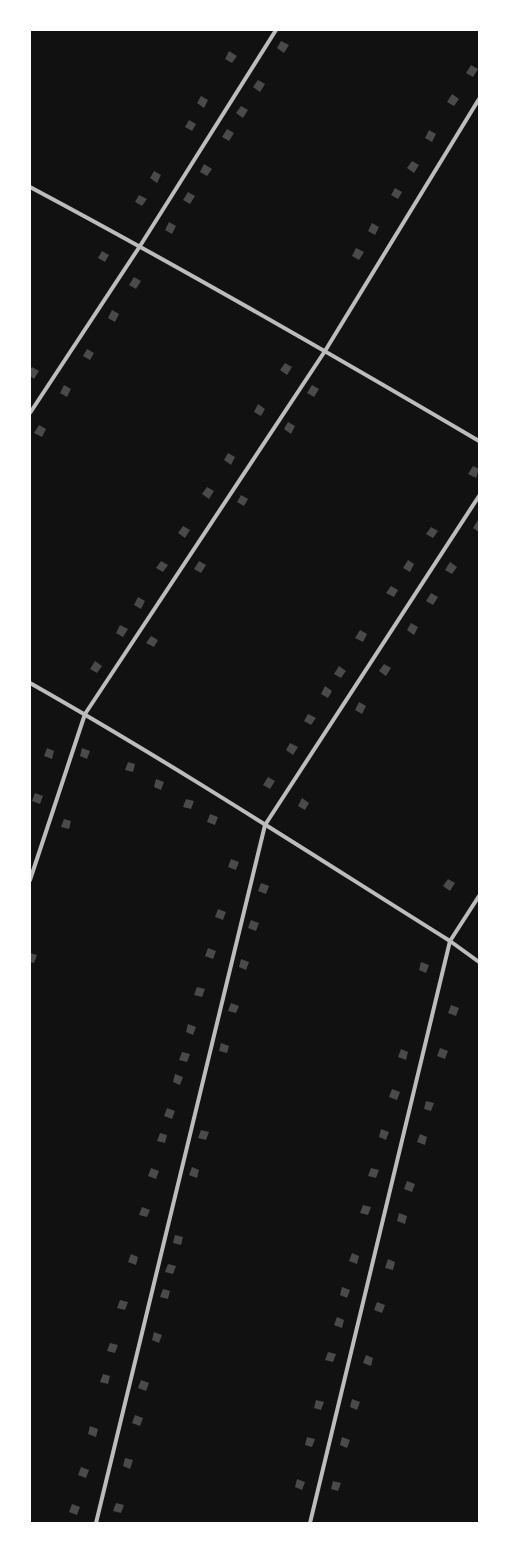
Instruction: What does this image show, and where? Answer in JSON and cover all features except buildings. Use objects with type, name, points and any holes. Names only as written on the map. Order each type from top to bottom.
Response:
[{"type":"street","points":[[30,413],[140,246],[276,30]]},
{"type":"street","points":[[30,880],[85,714],[325,351],[479,99]]},
{"type":"street","points":[[30,187],[140,246],[325,351],[479,441]]},
{"type":"street","points":[[96,1523],[265,825],[479,496]]},
{"type":"street","points":[[30,683],[85,714],[265,825],[450,941],[479,962]]},
{"type":"street","points":[[310,1523],[450,941],[479,896]]}]
